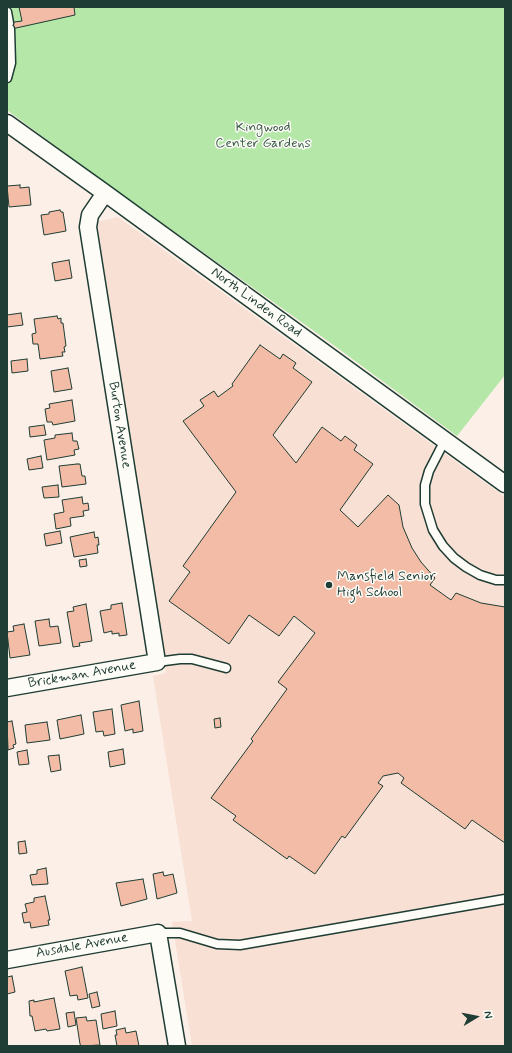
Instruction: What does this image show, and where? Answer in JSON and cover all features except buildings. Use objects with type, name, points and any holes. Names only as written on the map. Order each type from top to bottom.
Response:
[{"type":"street","name":"North Linden Road","points":[[7,124],[105,193],[505,484]]},
{"type":"street","name":"Burton Avenue","points":[[105,193],[90,215],[88,227],[157,662]]},
{"type":"street","name":"Brickman Avenue","points":[[7,688],[157,662]]},
{"type":"street","name":"Ausdale Avenue","points":[[7,960],[158,933]]},
{"type":"street","points":[[158,933],[177,1046]]},
{"type":"lane","points":[[7,12],[11,63],[7,78]]},
{"type":"lane","points":[[445,440],[429,471],[425,485],[425,504],[433,530],[443,546],[454,558],[466,567],[496,580],[505,580]]},
{"type":"lane","points":[[157,662],[192,659],[226,668]]},
{"type":"lane","points":[[158,933],[180,933],[217,944],[240,945],[505,899]]},
{"type":"shaded area","name":"Mansfield Senior High School","points":[[118,217],[505,497],[505,1046],[192,1046],[172,922],[192,921],[153,676],[166,673],[97,222]]},
{"type":"green space","name":"Kingwood Center Gardens","points":[[7,7],[505,7],[505,375],[457,436],[328,341],[89,171],[7,110]]},
{"type":"place","name":"Mansfield Senior High School","points":[[329,585]]}]
